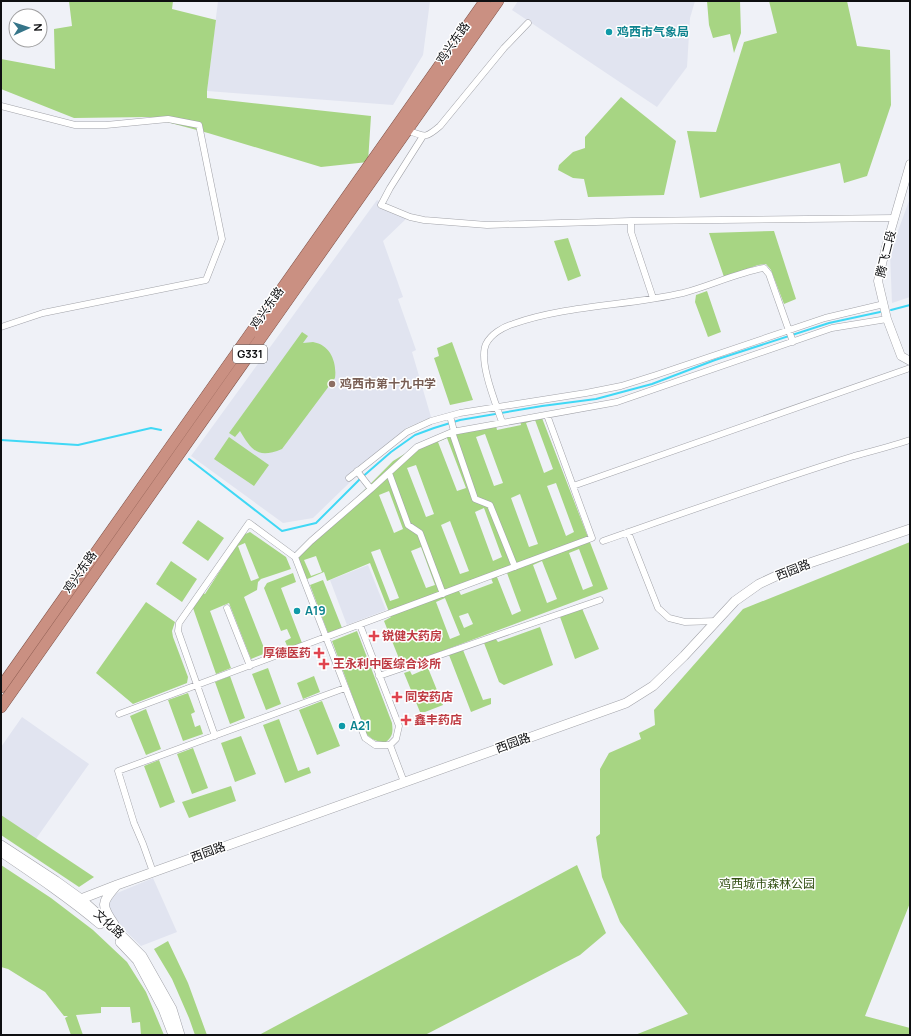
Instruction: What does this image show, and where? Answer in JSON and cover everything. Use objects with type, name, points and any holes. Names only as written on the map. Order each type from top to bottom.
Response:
[{"type":"highway","name":"鸡兴东路","points":[[1,687],[485,1]]},
{"type":"highway","name":"鸡兴东路","points":[[1,707],[498,1]]},
{"type":"main road","name":"西园路","points":[[78,902],[117,885],[626,703],[653,686],[684,656],[735,601],[765,581],[789,570],[910,529]]},
{"type":"main road","name":"文化路","points":[[1,845],[56,881],[137,960],[164,1009],[173,1035]]},
{"type":"main road","name":"文化路","points":[[1,852],[78,902],[121,935],[142,956],[172,1009],[180,1035]]},
{"type":"main road","points":[[117,885],[105,898],[105,911],[121,935]]},
{"type":"street","points":[[408,130],[423,136],[431,134],[440,126],[504,48],[528,23]]},
{"type":"street","points":[[1,106],[75,125],[106,125],[168,119],[199,125],[222,239],[206,280],[43,313],[1,327]]},
{"type":"street","points":[[423,136],[381,205],[410,217],[424,220],[487,225],[631,221],[895,218]]},
{"type":"street","name":"腾飞二段","points":[[910,164],[878,281],[887,319],[901,356],[910,361]]},
{"type":"street","points":[[631,221],[631,232],[653,298]]},
{"type":"street","points":[[502,422],[485,367],[484,355],[486,343],[494,334],[511,324],[546,314],[684,293],[764,268],[769,274],[793,342]]},
{"type":"street","points":[[349,478],[407,432],[432,421],[498,407],[621,386],[656,376],[825,318],[884,304]]},
{"type":"street","points":[[856,310],[859,324]]},
{"type":"street","points":[[825,318],[829,330]]},
{"type":"street","points":[[295,557],[417,447],[453,432],[617,402],[829,330],[887,319]]},
{"type":"street","points":[[573,486],[910,368]]},
{"type":"street","points":[[119,714],[592,538],[547,415]]},
{"type":"street","points":[[450,416],[453,432],[475,499],[490,505],[515,567]]},
{"type":"street","points":[[603,541],[763,486],[910,440]]},
{"type":"street","points":[[357,471],[371,489]]},
{"type":"street","points":[[389,473],[408,525],[420,533],[444,594]]},
{"type":"street","points":[[215,736],[178,631],[179,623],[249,523],[295,557],[365,738],[376,745],[390,745],[396,739],[398,726],[360,625]]},
{"type":"street","points":[[628,532],[658,608],[669,618],[685,622],[717,621]]},
{"type":"street","points":[[379,676],[600,600]]},
{"type":"street","points":[[227,608],[250,666]]},
{"type":"street","points":[[153,872],[132,817],[118,771],[346,688]]},
{"type":"street","points":[[390,745],[404,782]]},
{"type":"shaded area","points":[[218,1],[430,1],[423,55],[393,105],[207,91]]},
{"type":"shaded area","points":[[518,1],[695,1],[690,18],[687,67],[657,107],[512,10]]},
{"type":"shaded area","points":[[910,198],[910,297],[892,303],[890,253]]},
{"type":"shaded area","name":"鸡西市第十九中学","points":[[377,200],[407,218],[383,241],[403,297],[398,299],[416,350],[412,352],[431,417],[406,428],[313,518],[283,523],[191,456]]},
{"type":"shaded area","points":[[368,565],[386,610],[347,625],[330,580]]},
{"type":"shaded area","points":[[22,717],[89,764],[33,843],[1,821],[1,747]]},
{"type":"shaded area","points":[[153,878],[177,932],[141,946],[114,920],[107,911],[110,896]]},
{"type":"green space","points":[[69,1],[173,1],[172,9],[216,20],[207,98],[371,116],[368,162],[321,167],[208,133],[148,117],[74,118],[1,89],[1,59],[55,69],[54,29],[72,26]]},
{"type":"green space","points":[[707,1],[740,1],[741,33],[734,53],[730,34],[713,38],[709,25]]},
{"type":"green space","points":[[769,1],[847,1],[857,46],[890,50],[891,105],[867,176],[844,183],[840,163],[700,198],[687,131],[716,132],[744,42],[777,33]]},
{"type":"green space","points":[[621,97],[676,141],[664,195],[588,197],[584,179],[573,178],[558,170],[559,165],[573,152],[585,148],[585,137]]},
{"type":"green space","points":[[774,231],[796,299],[784,304],[771,270],[766,264],[758,265],[724,277],[709,233]]},
{"type":"green space","points":[[568,238],[581,276],[568,281],[554,241]]},
{"type":"green space","points":[[707,291],[721,332],[708,337],[695,302],[696,295]]},
{"type":"green space","points":[[302,332],[308,336],[303,343],[313,342],[319,344],[332,356],[335,366],[335,378],[282,449],[274,452],[261,453],[256,451],[248,444],[240,431],[235,437],[229,433]]},
{"type":"green space","points":[[452,342],[473,400],[450,405],[434,358],[439,356],[437,348]]},
{"type":"green space","points":[[542,418],[608,589],[402,666],[384,621],[391,617],[370,563],[327,581],[324,572],[305,580],[297,558],[393,461],[406,453],[456,433],[496,426],[497,430],[521,425],[520,421]],"holes":[[[535,420],[553,469],[544,473],[526,423]],[[485,434],[503,483],[494,486],[476,437]],[[447,438],[466,488],[457,491],[438,442]],[[416,465],[434,514],[426,517],[407,468]],[[556,483],[574,532],[566,536],[547,486]],[[389,491],[403,529],[394,533],[379,495]],[[520,494],[538,544],[529,547],[511,498]],[[484,508],[502,557],[493,561],[475,512]],[[450,521],[469,571],[460,574],[441,525]],[[421,547],[435,585],[426,588],[411,551]],[[380,549],[399,598],[390,601],[371,552]],[[579,549],[593,586],[583,590],[569,553]],[[316,556],[322,572],[311,576],[304,560]],[[542,561],[557,599],[547,603],[533,565]],[[507,573],[521,611],[512,615],[497,577]],[[490,576],[493,583],[461,595],[458,589]],[[445,598],[460,635],[450,639],[436,602]],[[468,613],[473,624],[464,628],[459,616]]]},
{"type":"green space","points":[[229,437],[269,465],[254,486],[214,459]]},
{"type":"green space","points":[[198,520],[224,538],[208,561],[182,543]]},
{"type":"green space","points":[[250,532],[286,557],[291,569],[261,579],[258,582],[257,590],[244,597],[266,653],[251,659],[229,603],[210,611],[231,668],[216,674],[193,608],[203,593],[205,594],[243,535]],"holes":[[[245,543],[259,578],[251,581],[238,546]]]},
{"type":"green space","name":"鸡西城市森林公园","points":[[910,542],[910,903],[865,1016],[910,1028],[909,1035],[635,1035],[688,1014],[620,922],[602,877],[596,837],[600,834],[600,769],[609,753],[641,739],[639,733],[655,725],[654,710],[743,609]]},
{"type":"green space","points":[[171,561],[197,579],[182,602],[156,584]]},
{"type":"green space","points":[[293,573],[296,582],[281,588],[302,643],[288,648],[285,641],[291,638],[287,629],[281,631],[264,588],[267,583]]},
{"type":"green space","points":[[323,580],[342,628],[328,633],[310,585]]},
{"type":"green space","points":[[146,602],[175,622],[172,631],[173,637],[188,677],[187,683],[133,704],[96,673]]},
{"type":"green space","points":[[581,606],[599,649],[575,659],[559,614]]},
{"type":"green space","points":[[540,627],[553,665],[504,685],[499,682],[484,643],[495,638],[498,642]]},
{"type":"green space","points":[[357,631],[392,723],[392,734],[386,742],[375,740],[366,733],[332,641]]},
{"type":"green space","points":[[463,650],[483,700],[491,698],[491,704],[471,712],[449,655]]},
{"type":"green space","points":[[268,668],[281,704],[266,710],[252,674]]},
{"type":"green space","points":[[428,668],[443,705],[425,712],[420,712],[404,673],[410,671],[412,675]]},
{"type":"green space","points":[[230,676],[245,718],[230,724],[215,682]]},
{"type":"green space","points":[[314,676],[320,692],[303,699],[297,683]]},
{"type":"green space","points":[[188,693],[195,712],[191,714],[195,727],[200,725],[203,734],[183,741],[168,700]]},
{"type":"green space","points":[[322,701],[340,746],[317,755],[299,710]]},
{"type":"green space","points":[[146,709],[161,749],[146,755],[130,716]]},
{"type":"green space","points":[[279,719],[298,771],[309,767],[311,773],[285,783],[263,725]]},
{"type":"green space","points":[[241,736],[256,774],[235,782],[221,743]]},
{"type":"green space","points":[[193,748],[208,788],[192,794],[177,754]]},
{"type":"green space","points":[[159,760],[175,802],[160,808],[144,766]]},
{"type":"green space","points":[[231,786],[236,801],[189,818],[182,802]]},
{"type":"green space","points":[[1,815],[94,877],[79,887],[1,835]]},
{"type":"green space","points":[[1,865],[51,898],[93,930],[127,962],[146,992],[164,1035],[141,1035],[140,1022],[132,1023],[130,1007],[101,1007],[101,1013],[76,1015],[83,1035],[71,1035],[65,1018],[68,1016],[64,1016],[45,992],[8,969],[1,967]]},
{"type":"green space","points":[[577,865],[606,933],[580,955],[425,1035],[259,1035]]},
{"type":"green space","points":[[168,941],[188,983],[207,1035],[195,1035],[172,979],[154,949]]},
{"type":"waterway","points":[[891,310],[910,305]]},
{"type":"waterway","points":[[189,459],[282,531],[316,523],[360,479],[391,452],[415,435],[434,428],[460,420],[542,406],[596,399],[652,384],[715,360],[829,323],[880,312]]},
{"type":"waterway","points":[[1,440],[78,445],[151,428],[161,430]]},
{"type":"place","name":"鸡西市气象局","points":[[609,32]]},
{"type":"place","name":"鸡西市第十九中学","points":[[332,384]]},
{"type":"place","name":"A19","points":[[297,611]]},
{"type":"place","name":"锐健大药房","points":[[374,636]]},
{"type":"place","name":"厚德医药","points":[[319,653]]},
{"type":"place","name":"王永利中医综合诊所","points":[[324,664]]},
{"type":"place","name":"同安药店","points":[[397,697]]},
{"type":"place","name":"鑫丰药店","points":[[406,720]]},
{"type":"place","name":"A21","points":[[342,726]]}]
